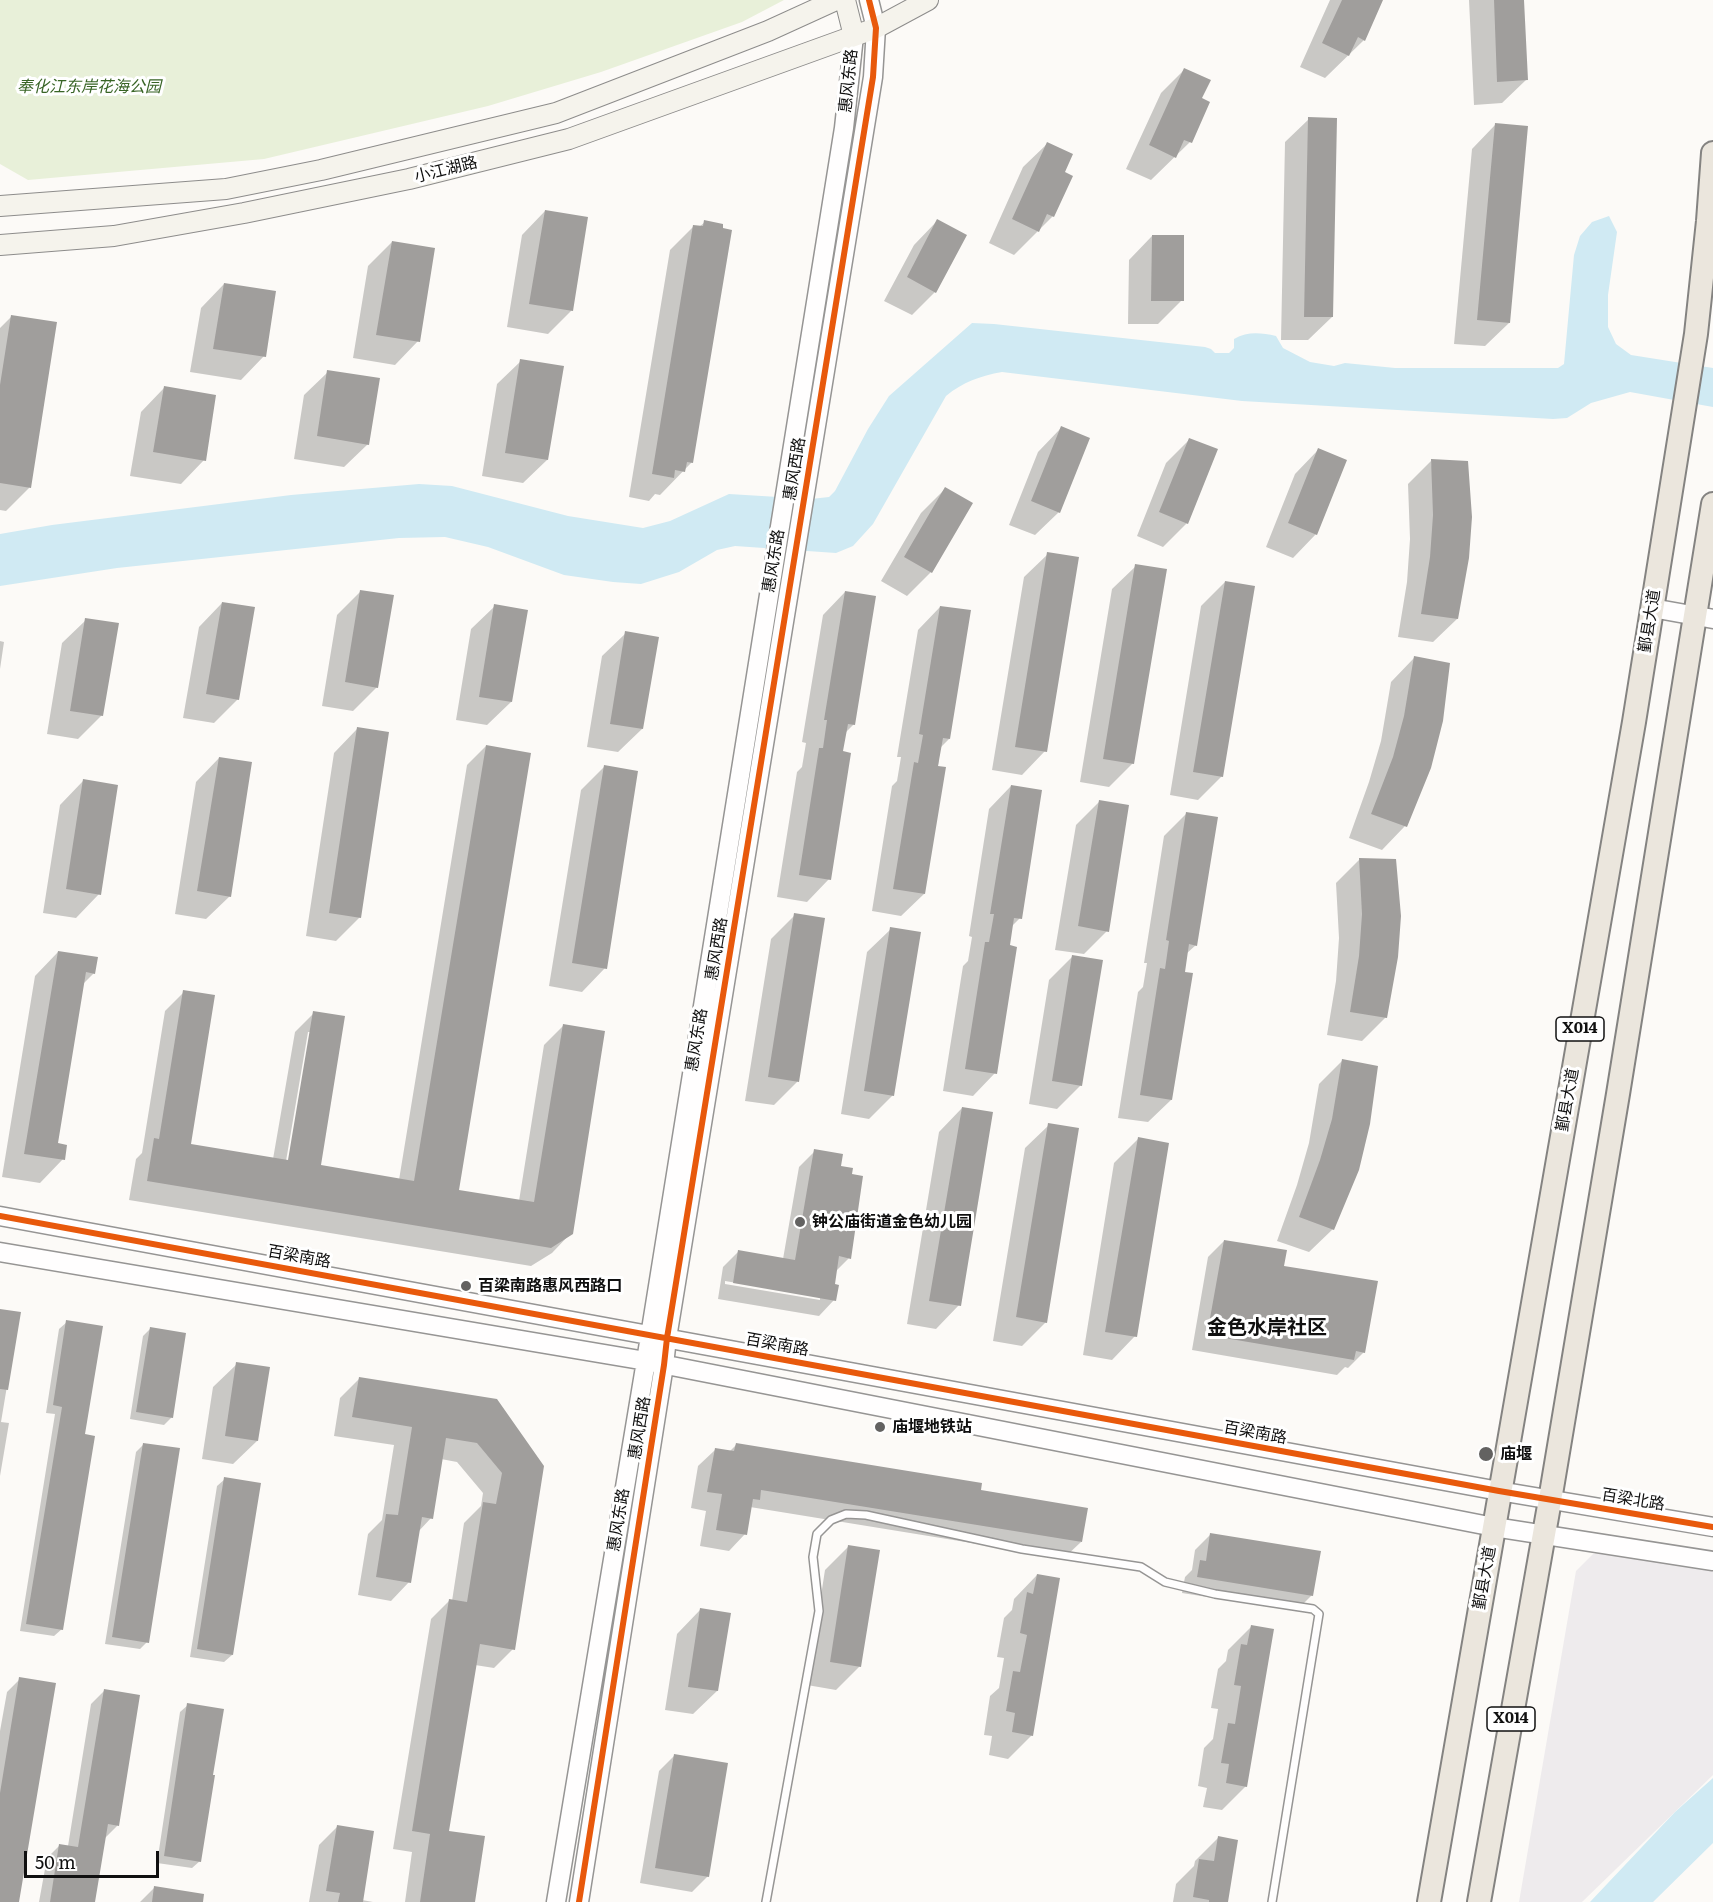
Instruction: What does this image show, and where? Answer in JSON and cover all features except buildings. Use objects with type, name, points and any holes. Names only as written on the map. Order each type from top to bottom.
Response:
[{"type":"main road","name":"小江湖路","points":[[0,206],[226,189],[321,170],[556,113],[768,31],[836,0]]},
{"type":"main road","points":[[845,0],[854,36]]},
{"type":"main road","name":"小江湖路","points":[[0,245],[114,236],[244,213],[420,176],[569,139],[876,28],[928,0]]},
{"type":"main road","name":"鄞县大道","points":[[1429,1902],[1634,722],[1696,334],[1713,153]]},
{"type":"main road","points":[[0,261],[31,243]]},
{"type":"main road","name":"X014","points":[[1550,1500],[1618,1094],[1704,617],[1713,504]]},
{"type":"main road","points":[[1543,1535],[1550,1500]]},
{"type":"main road","name":"X014","points":[[1479,1902],[1543,1535]]},
{"type":"street","name":"惠风西路","points":[[579,1902],[664,1365],[658,1336],[873,77],[876,28],[869,0]]},
{"type":"street","name":"惠风东路","points":[[555,1902],[645,1361],[658,1336],[844,128],[854,36]]},
{"type":"street","points":[[1652,608],[1704,617]]},
{"type":"street","name":"百梁南路","points":[[0,1216],[1550,1500]]},
{"type":"street","points":[[0,1252],[645,1361],[1494,1527],[1713,1561]]},
{"type":"street","name":"百梁北路","points":[[1550,1500],[1713,1527]]},
{"type":"lane","points":[[766,1902],[819,1611],[813,1557],[817,1534],[831,1520],[846,1514],[866,1515],[1022,1549],[1141,1567],[1166,1582],[1215,1594],[1313,1609],[1319,1614],[1272,1902]]},
{"type":"shaded area","points":[[1615,1550],[1713,1564],[1713,1775],[1582,1902],[1519,1902],[1576,1571],[1593,1554]]},
{"type":"green space","name":"奉化江东岸花海公园","points":[[0,0],[784,0],[742,22],[601,72],[488,106],[264,159],[28,180],[0,164]]},
{"type":"water","points":[[1609,216],[1617,232],[1608,295],[1608,327],[1616,344],[1631,355],[1713,368],[1713,407],[1630,392],[1591,403],[1567,418],[1553,419],[1242,401],[1002,372],[972,380],[946,396],[873,524],[853,546],[836,553],[735,546],[717,550],[679,572],[641,584],[564,575],[488,547],[445,537],[399,538],[117,568],[0,586],[0,534],[52,525],[291,495],[419,484],[452,486],[568,516],[643,528],[670,521],[729,494],[811,499],[829,497],[835,491],[868,429],[889,396],[972,323],[1205,347],[1215,353],[1229,353],[1234,348],[1234,339],[1239,336],[1265,334],[1276,336],[1283,348],[1310,362],[1334,366],[1345,363],[1395,368],[1558,368],[1564,364],[1574,255],[1580,236],[1592,222]]},
{"type":"water","points":[[1713,1778],[1713,1843],[1653,1902],[1590,1902],[1675,1812]]},
{"type":"cycle path","points":[[579,1902],[667,1338],[873,77],[876,28],[869,0]]},
{"type":"cycle path","points":[[0,1216],[1499,1491],[1713,1527]]},
{"type":"place","name":"钟公庙街道金色幼儿园","points":[[800,1222]]},
{"type":"place","name":"百梁南路惠风西路口","points":[[466,1286]]},
{"type":"place","name":"庙堰地铁站","points":[[880,1427]]},
{"type":"place","name":"庙堰","points":[[1486,1454]]},
{"type":"district","name":"金色水岸社区","points":[[1267,1328]]}]
